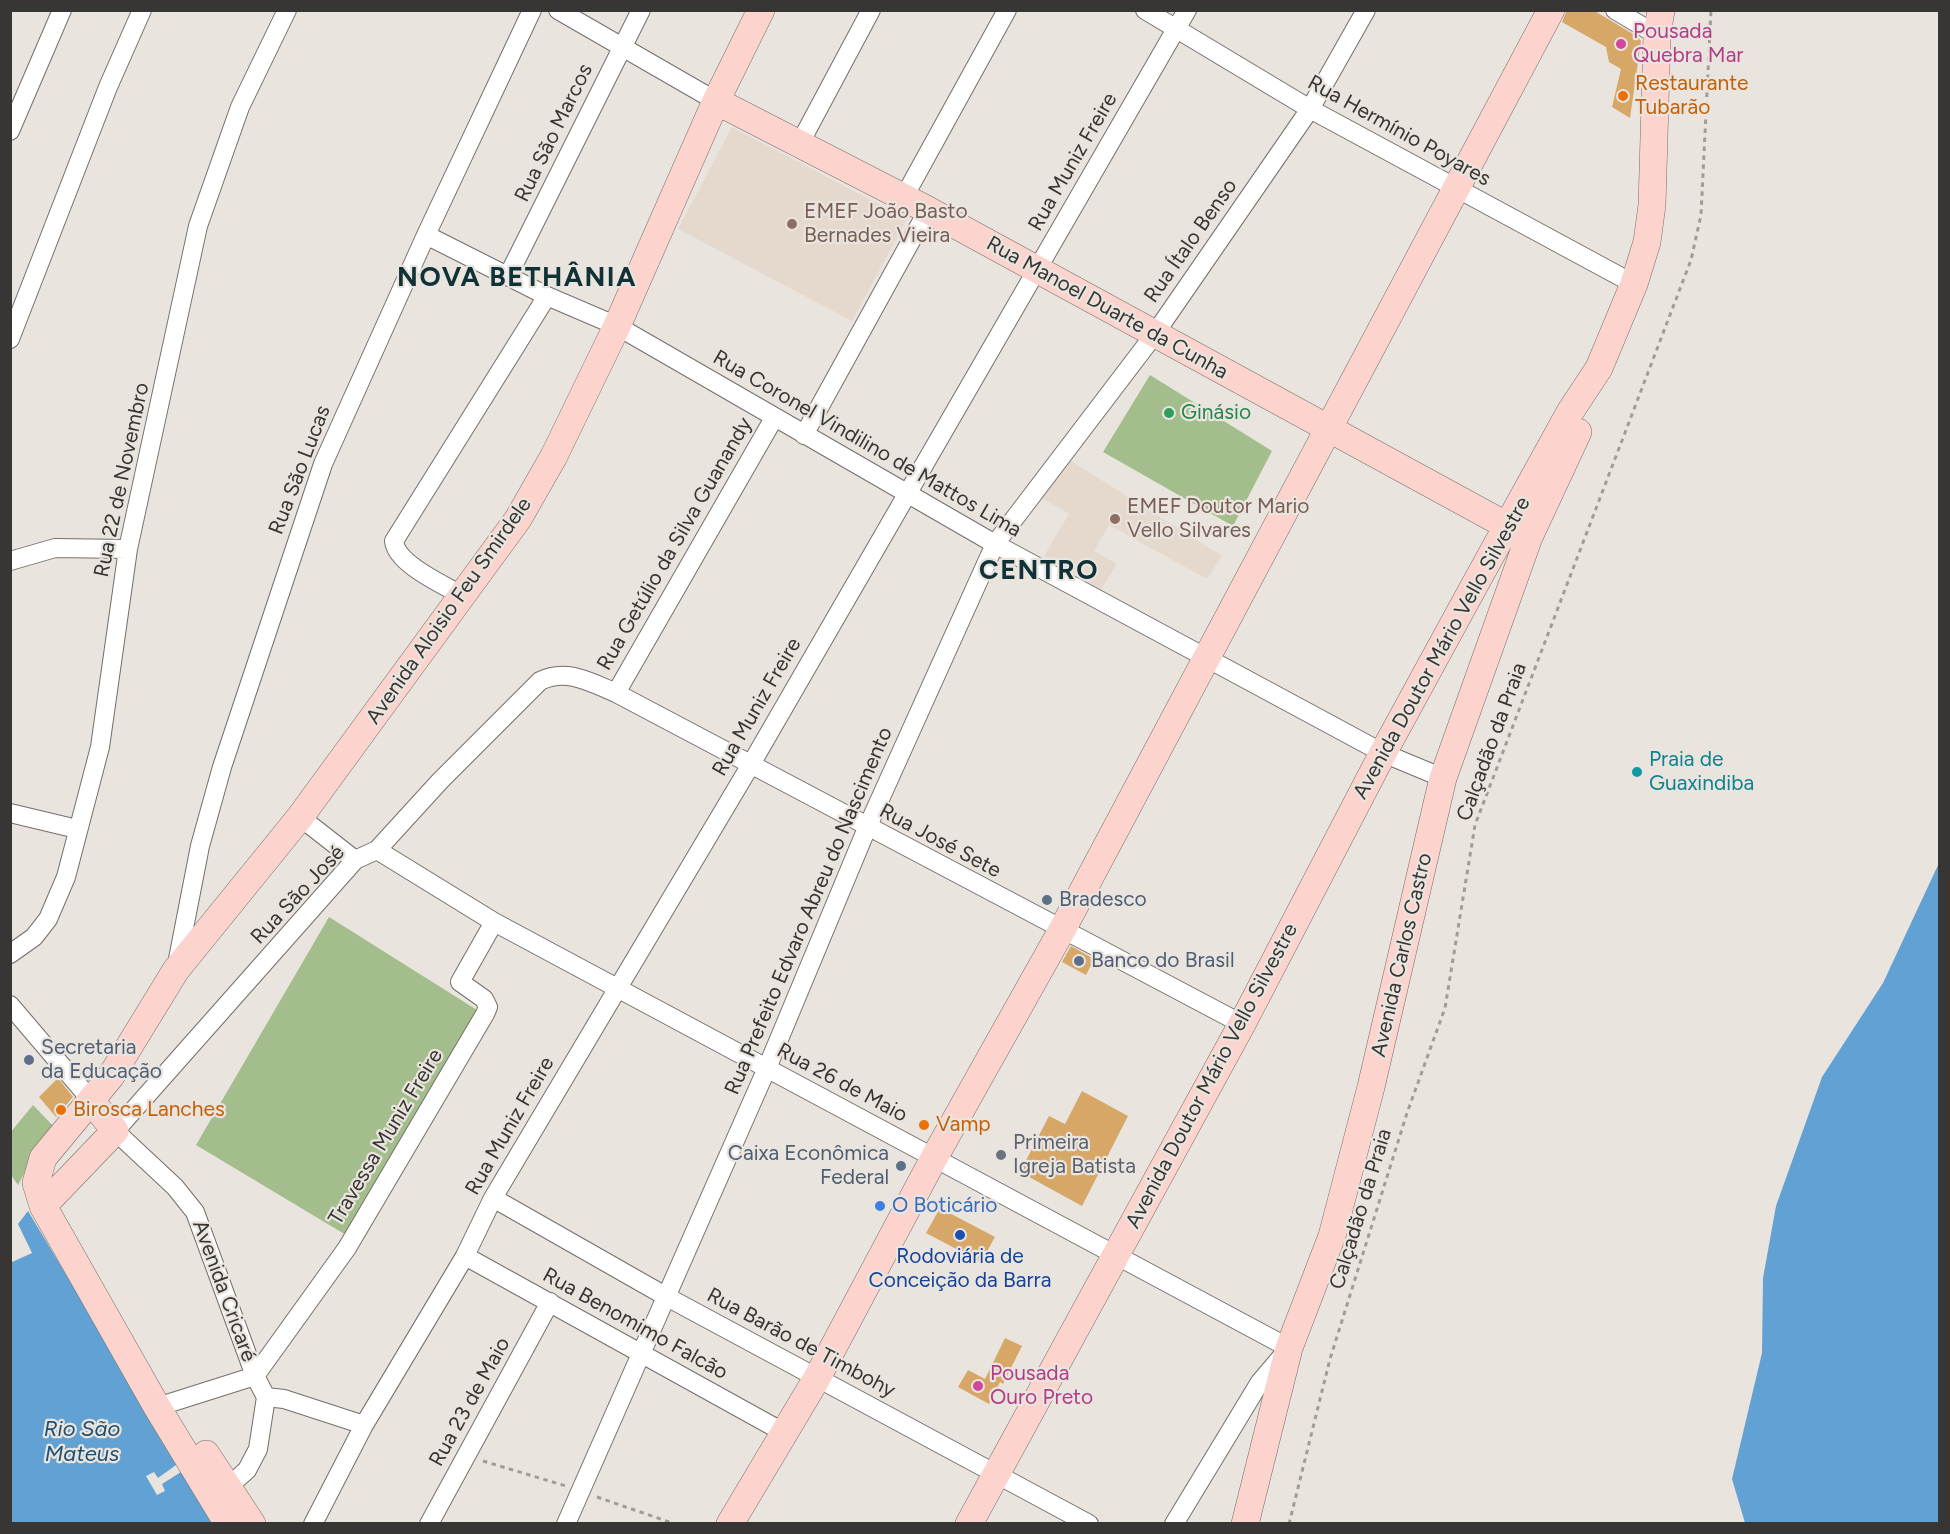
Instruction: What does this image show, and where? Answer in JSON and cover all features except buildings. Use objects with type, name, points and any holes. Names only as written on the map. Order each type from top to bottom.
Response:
[{"type":"street","points":[[10,131],[62,10]]},
{"type":"street","name":"Rua 22 de Novembro","points":[[12,951],[34,937],[48,919],[66,877],[100,747],[128,549],[198,226],[240,107],[287,10]]},
{"type":"street","name":"Rua São Lucas","points":[[176,970],[200,846],[222,767],[322,464],[532,10]]},
{"type":"street","name":"Rua Manoel Duarte da Cunha","points":[[558,10],[623,45],[716,101],[904,197],[1038,269],[1154,335],[1518,532]]},
{"type":"street","name":"Rua São Marcos","points":[[508,276],[641,10]]},
{"type":"street","name":"Avenida Aloisio Feu Smirdele","points":[[44,1195],[43,1158],[91,1100],[132,1045],[176,970],[300,817],[518,519],[554,456],[616,326],[716,101],[760,10]]},
{"type":"street","points":[[800,143],[871,10]]},
{"type":"street","points":[[904,197],[1008,10]]},
{"type":"street","name":"Rua Hermínio Poyares","points":[[1145,10],[1310,109],[1634,284]]},
{"type":"street","name":"Rua Muniz Freire","points":[[313,1524],[364,1425],[465,1256],[493,1198],[750,766],[1187,10]]},
{"type":"street","name":"Rua Ítalo Benso","points":[[995,544],[1154,335],[1310,109],[1366,10]]},
{"type":"street","points":[[730,1524],[817,1378],[934,1158],[1062,930],[1205,657],[1330,429],[1551,10]]},
{"type":"street","points":[[1615,10],[1659,23]]},
{"type":"street","points":[[10,339],[108,87],[139,17]]},
{"type":"street","name":"Avenida Doutor Mário Vello Silvestre","points":[[969,1524],[1242,1024],[1383,753],[1518,532],[1570,412],[1599,368],[1634,284],[1647,242],[1652,205],[1659,23]]},
{"type":"street","points":[[804,435],[928,210]]},
{"type":"street","name":"Rua Coronel Vindilino de Mattos Lima","points":[[426,235],[547,296],[616,326],[995,544],[1383,753],[1443,778]]},
{"type":"street","points":[[463,596],[403,559],[394,550],[394,541],[547,296]]},
{"type":"street","name":"Rua Getúlio da Silva Guanandy","points":[[616,693],[774,418]]},
{"type":"street","name":"Avenida Carlos Castro","points":[[1174,1524],[1260,1382],[1289,1348],[1332,1236],[1371,1087],[1443,778],[1518,532]]},
{"type":"street","name":"Rua Prefeito Edvaro Abreu do Nascimento","points":[[566,1524],[643,1354],[767,1068],[867,828],[995,544]]},
{"type":"street","points":[[10,561],[55,548],[128,549]]},
{"type":"street","name":"Rua São José","points":[[115,1131],[355,860],[377,850],[440,781],[540,681],[552,675],[585,679]]},
{"type":"street","name":"Rua José Sete","points":[[585,679],[616,693],[867,828],[1242,1024]]},
{"type":"street","points":[[10,813],[77,829]]},
{"type":"street","points":[[300,817],[355,860]]},
{"type":"street","name":"Rua 26 de Maio","points":[[377,850],[494,922],[1289,1348]]},
{"type":"street","name":"Travessa Muniz Freire","points":[[255,1376],[347,1248],[485,1014],[488,1007],[484,999],[460,982],[494,922]]},
{"type":"street","points":[[10,1005],[115,1131],[44,1195],[220,1494],[252,1524]]},
{"type":"street","name":"Avenida Cricaré","points":[[115,1131],[175,1187],[195,1212],[255,1376],[266,1397]]},
{"type":"street","name":"Rua Barão de Timbohy","points":[[493,1198],[667,1297],[1089,1524]]},
{"type":"street","name":"Rua Benomimo Falcão","points":[[465,1256],[783,1432]]},
{"type":"street","name":"Rua 23 de Maio","points":[[429,1524],[550,1302]]},
{"type":"street","points":[[1245,1524],[1289,1348]]},
{"type":"street","name":"Avenida Cricaré","points":[[165,1404],[255,1376]]},
{"type":"street","points":[[220,1494],[247,1470],[258,1449],[266,1397],[284,1400],[364,1425]]},
{"type":"street","points":[[220,1494],[228,1524]]},
{"type":"path","name":"Calçadão da Praia","points":[[1288,1524],[1330,1359],[1407,1113],[1444,1008],[1475,825],[1691,261],[1701,215],[1712,10]]},
{"type":"shaded area","name":"EMEF João Basto Bernades Vieira","points":[[732,127],[907,219],[852,321],[678,229]]},
{"type":"shaded area","name":"EMEF Doutor Mario Vello Silvares","points":[[1063,456],[1222,556],[1207,579],[1109,525],[1094,551],[1117,564],[1101,590],[1044,556],[1069,514],[1039,496]]},
{"type":"green space","name":"Ginásio","points":[[1150,375],[1272,451],[1233,526],[1103,452]]},
{"type":"green space","points":[[329,917],[477,1010],[346,1235],[196,1145]]},
{"type":"green space","points":[[33,1105],[57,1130],[35,1153],[18,1185],[11,1175],[10,1133]]},
{"type":"water","points":[[1939,863],[1939,1523],[1745,1523],[1732,1479],[1762,1353],[1763,1278],[1776,1206],[1822,1077],[1883,983]]},
{"type":"water","name":"Rio São Mateus","points":[[28,1211],[174,1455],[176,1465],[158,1478],[154,1472],[146,1476],[157,1495],[165,1491],[162,1484],[184,1470],[216,1523],[11,1523],[10,1263],[32,1253],[18,1224]]},
{"type":"place","name":"Pousada Quebra Mar","points":[[1621,44]]},
{"type":"place","name":"Restaurante Tubarão","points":[[1623,96]]},
{"type":"place","name":"EMEF João Basto Bernades Vieira","points":[[792,224]]},
{"type":"place","name":"Ginásio","points":[[1169,413]]},
{"type":"place","name":"EMEF Doutor Mario Vello Silvares","points":[[1115,519]]},
{"type":"place","name":"Praia de Guaxindiba","points":[[1637,772]]},
{"type":"place","name":"Bradesco","points":[[1047,900]]},
{"type":"place","name":"Banco do Brasil","points":[[1079,961]]},
{"type":"place","name":"Secretaria da Educação","points":[[29,1060]]},
{"type":"place","name":"Birosca Lanches","points":[[61,1110]]},
{"type":"place","name":"Vamp","points":[[924,1125]]},
{"type":"place","name":"Primeira Igreja Batista","points":[[1001,1155]]},
{"type":"place","name":"Caixa Econômica Federal","points":[[901,1166]]},
{"type":"place","name":"O Boticário","points":[[880,1206]]},
{"type":"place","name":"Rodoviária de Conceição da Barra","points":[[960,1235]]},
{"type":"place","name":"Pousada Ouro Preto","points":[[978,1386]]},
{"type":"district","name":"NOVA BETHÂNIA","points":[[517,278]]},
{"type":"district","name":"CENTRO","points":[[1039,571]]}]
